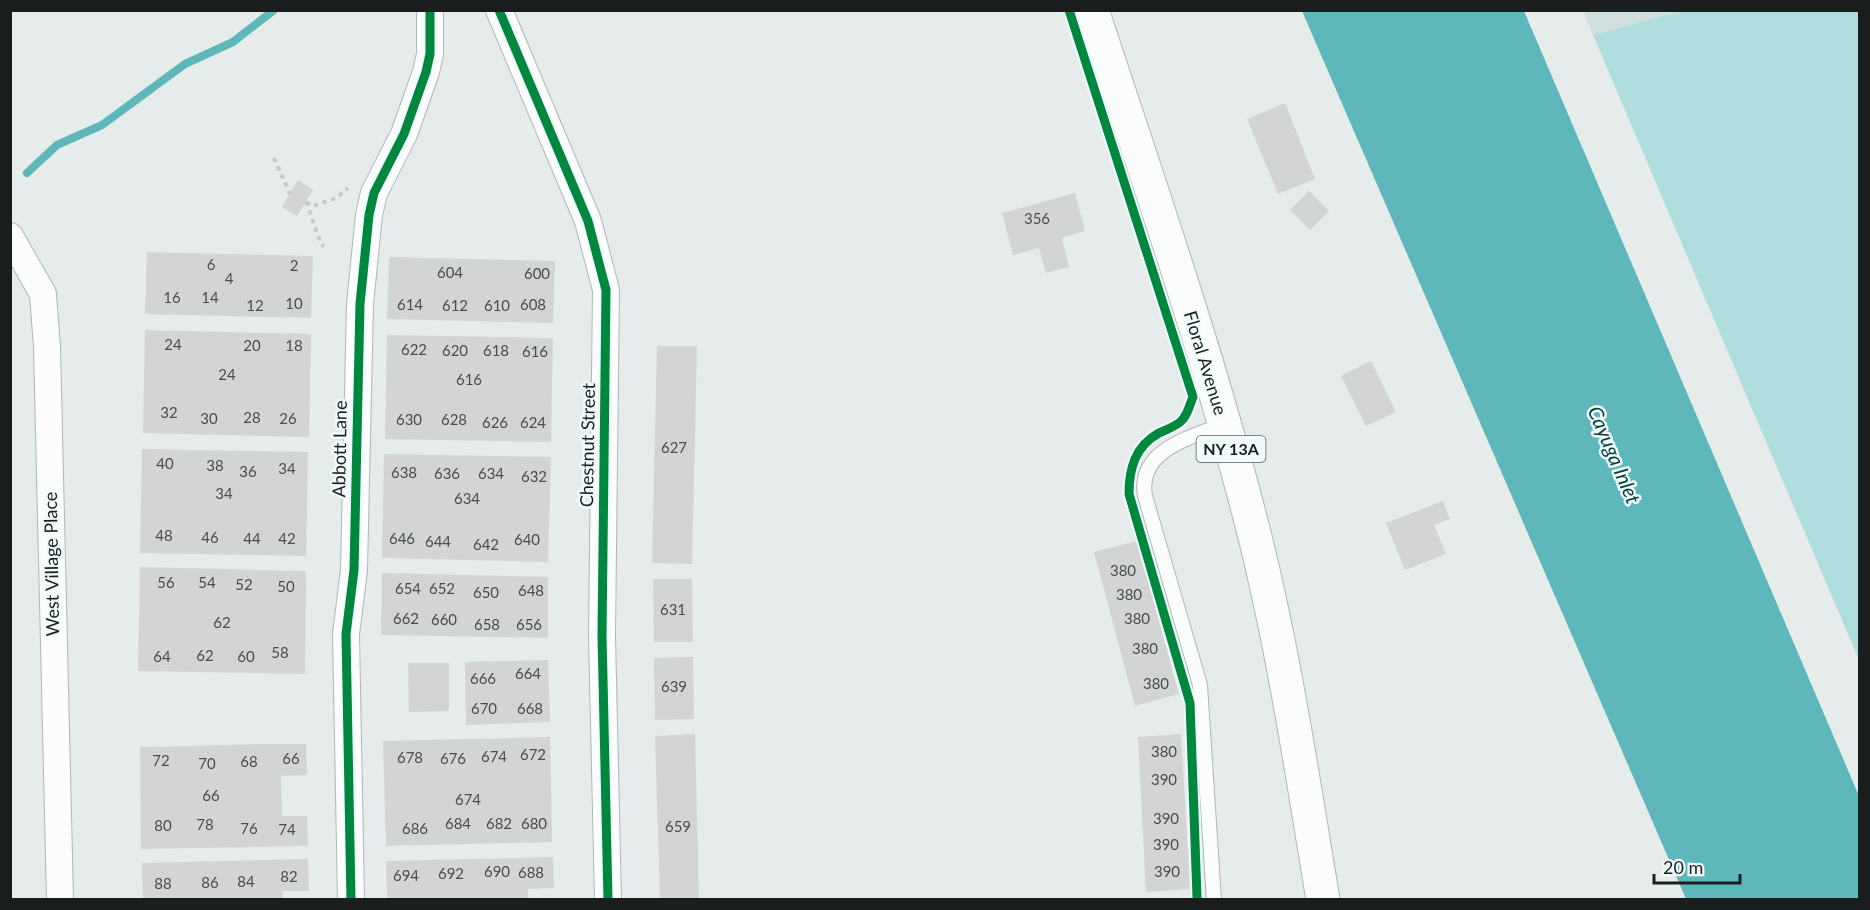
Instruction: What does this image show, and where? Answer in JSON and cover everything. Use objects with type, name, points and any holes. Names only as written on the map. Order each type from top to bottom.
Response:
[{"type":"main road","name":"Floral Avenue","points":[[1092,10],[1163,226],[1224,424],[1256,539],[1279,638],[1323,900]]},
{"type":"street","name":"Abbott Lane","points":[[351,900],[346,634],[354,570],[360,304],[369,215],[374,193],[404,134],[426,72],[430,54],[430,10]]},
{"type":"street","name":"Chestnut Street","points":[[499,10],[588,222],[606,290],[602,635],[608,900]]},
{"type":"street","name":"West Village Place","points":[[10,236],[43,294],[47,347],[60,900]]},
{"type":"lane","points":[[1214,900],[1200,685],[1145,496],[1144,481],[1149,465],[1165,450],[1224,424]]},
{"type":"path","points":[[274,158],[290,194]]},
{"type":"path","points":[[324,248],[319,242],[317,225],[306,202],[314,206],[336,198],[354,183]]},
{"type":"shaded area","points":[[1583,11],[1681,11],[1593,35]]},
{"type":"shaded area","points":[[1681,11],[1859,11],[1859,660],[1593,35]]},
{"type":"water","name":"Cayuga Inlet","points":[[1302,11],[1524,11],[1859,796],[1859,899],[1686,899]]},
{"type":"building","points":[[1285,103],[1315,179],[1278,194],[1247,119]]},
{"type":"building","points":[[298,180],[313,190],[297,216],[282,207]]},
{"type":"building","points":[[1309,191],[1329,211],[1310,230],[1290,210]]},
{"type":"building","points":[[1075,193],[1085,231],[1062,238],[1069,267],[1046,273],[1039,248],[1013,255],[1002,213]]},
{"type":"building","points":[[147,252],[313,256],[311,318],[145,314]]},
{"type":"building","points":[[389,257],[555,261],[553,323],[387,319]]},
{"type":"building","points":[[145,330],[311,334],[309,437],[143,433]]},
{"type":"building","points":[[387,335],[553,338],[551,442],[385,439]]},
{"type":"building","points":[[657,346],[697,346],[692,564],[652,563]]},
{"type":"building","points":[[1371,361],[1396,412],[1366,426],[1341,376]]},
{"type":"building","points":[[142,449],[308,452],[306,556],[140,553]]},
{"type":"building","points":[[384,454],[551,457],[548,562],[382,558]]},
{"type":"building","points":[[1443,501],[1450,519],[1434,525],[1446,554],[1405,570],[1386,523]]},
{"type":"building","points":[[1137,541],[1179,694],[1135,706],[1094,552]]},
{"type":"building","points":[[140,567],[306,571],[305,674],[138,671]]},
{"type":"building","points":[[382,573],[548,577],[548,638],[381,635]]},
{"type":"building","points":[[653,579],[692,579],[693,642],[654,642]]},
{"type":"building","points":[[693,657],[694,719],[655,720],[654,658]]},
{"type":"building","points":[[548,660],[550,722],[466,725],[465,662]]},
{"type":"building","points":[[408,663],[449,663],[449,711],[409,712]]},
{"type":"building","points":[[695,734],[699,900],[660,900],[655,736]]},
{"type":"building","points":[[1181,734],[1190,889],[1146,892],[1138,737]]},
{"type":"building","points":[[550,737],[552,842],[386,846],[383,741]]},
{"type":"building","points":[[306,744],[307,775],[281,776],[282,816],[307,816],[308,846],[141,849],[140,747]]},
{"type":"building","points":[[553,857],[554,888],[528,889],[528,900],[387,900],[386,861]]},
{"type":"building","points":[[308,859],[309,891],[283,891],[283,900],[143,900],[142,863]]},
{"type":"waterway","points":[[27,173],[57,145],[102,125],[185,64],[233,42],[274,10]]},
{"type":"cycle path","points":[[351,900],[346,634],[354,570],[360,304],[369,215],[374,193],[404,134],[426,72],[430,54],[430,10]]},
{"type":"cycle path","points":[[499,10],[588,221],[606,290],[602,635],[608,900]]},
{"type":"cycle path","points":[[1069,10],[1193,397],[1181,421],[1151,438],[1139,451],[1132,467],[1129,494],[1190,703],[1197,897]]}]
